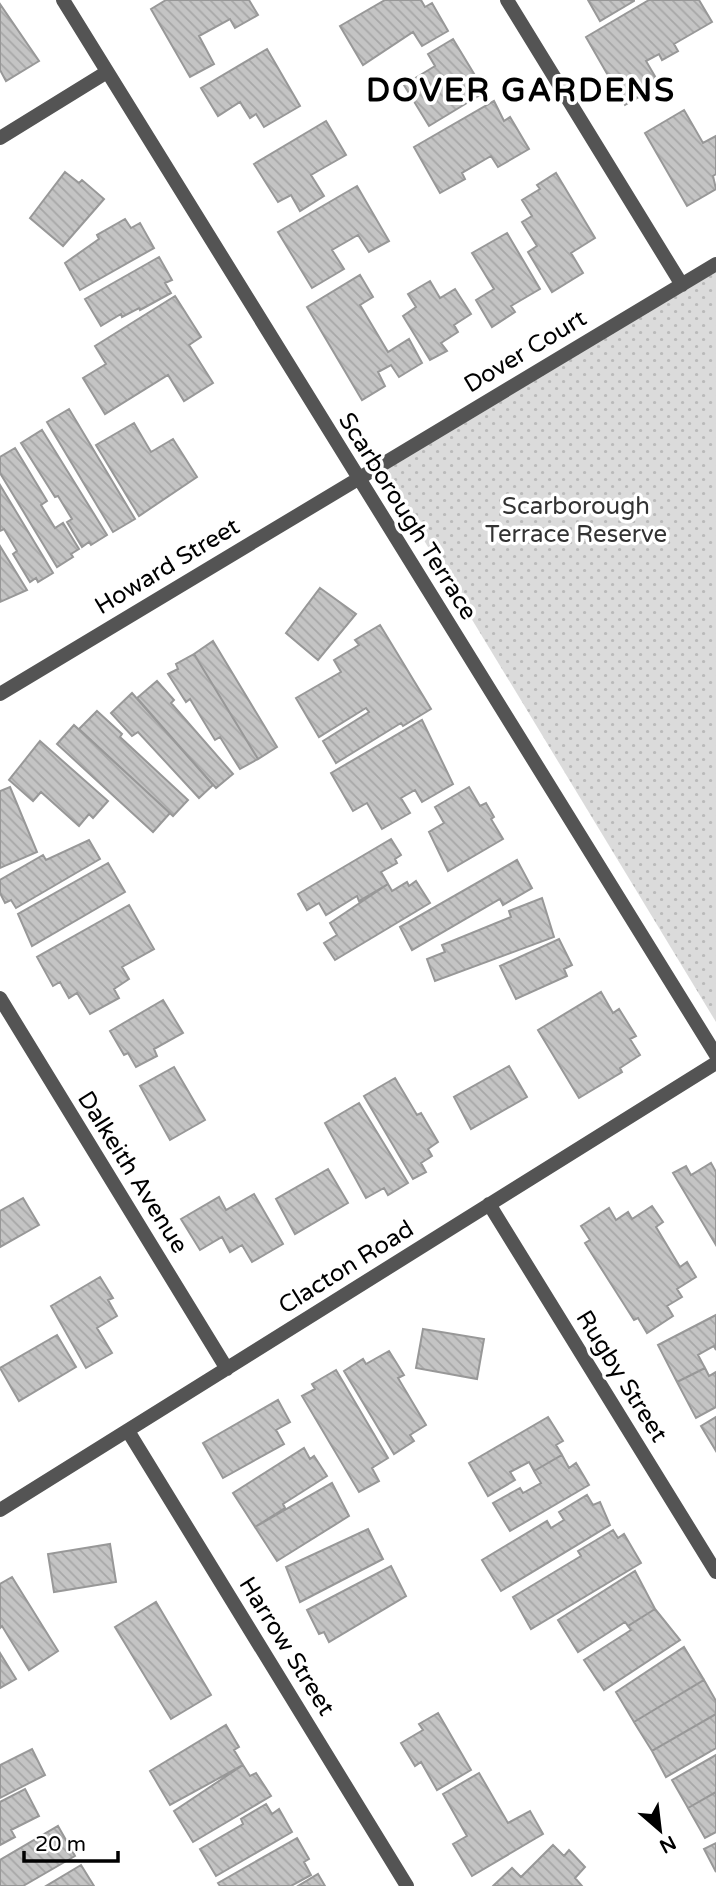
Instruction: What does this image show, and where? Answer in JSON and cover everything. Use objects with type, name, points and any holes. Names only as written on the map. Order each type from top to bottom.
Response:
[{"type":"street","name":"Scarborough Terrace","points":[[63,0],[716,1055]]},
{"type":"street","points":[[507,0],[682,285]]},
{"type":"street","points":[[0,138],[107,72]]},
{"type":"street","name":"Dover Court","points":[[357,477],[716,264]]},
{"type":"street","name":"Howard Street","points":[[0,694],[357,477]]},
{"type":"street","name":"Dalkeith Avenue","points":[[0,998],[227,1369]]},
{"type":"street","name":"Clacton Road","points":[[0,1510],[716,1063]]},
{"type":"street","name":"Rugby Street","points":[[489,1204],[716,1572]]},
{"type":"street","name":"Harrow Street","points":[[128,1431],[407,1886]]},
{"type":"green space","name":"Scarborough Terrace Reserve","points":[[716,270],[716,1022],[382,471]]},
{"type":"building","points":[[166,0],[249,0],[258,15],[235,28],[230,19],[199,36],[214,64],[190,77],[151,9]]},
{"type":"building","points":[[385,0],[421,0],[425,7],[432,3],[448,31],[422,46],[413,32],[363,65],[340,26]]},
{"type":"building","points":[[588,0],[634,0],[634,1],[600,21]]},
{"type":"building","points":[[649,0],[699,0],[712,22],[674,44],[678,51],[662,60],[659,54],[646,61],[660,85],[625,105],[586,37]]},
{"type":"building","points":[[0,4],[39,61],[6,81],[0,70]]},
{"type":"building","points":[[453,39],[485,92],[429,126],[404,85],[435,66],[428,54]]},
{"type":"building","points":[[267,49],[300,106],[264,127],[256,114],[250,118],[240,102],[218,116],[201,88]]},
{"type":"building","points":[[494,101],[504,121],[510,117],[529,149],[498,167],[491,156],[462,173],[465,179],[440,193],[414,147]]},
{"type":"building","points":[[684,110],[703,143],[716,136],[716,174],[713,176],[716,189],[687,206],[645,133]]},
{"type":"building","points":[[326,121],[346,155],[311,175],[324,196],[300,211],[291,195],[278,202],[254,164]]},
{"type":"building","points":[[65,172],[79,183],[82,180],[104,199],[63,246],[30,218]]},
{"type":"building","points":[[556,173],[595,238],[571,253],[583,273],[552,292],[528,252],[537,246],[522,222],[532,216],[522,200],[540,189],[537,185]]},
{"type":"building","points":[[357,186],[389,241],[369,252],[358,235],[332,250],[344,269],[312,288],[278,232]]},
{"type":"building","points":[[125,219],[131,228],[140,223],[154,248],[80,290],[65,263],[99,239],[97,235]]},
{"type":"building","points":[[507,233],[540,289],[511,306],[515,312],[492,327],[476,300],[494,289],[472,253]]},
{"type":"building","points":[[159,257],[172,280],[165,283],[171,293],[140,310],[139,308],[122,317],[121,314],[101,326],[85,299]]},
{"type":"building","points":[[360,275],[373,297],[360,305],[388,352],[409,339],[422,363],[399,377],[391,365],[378,372],[385,386],[362,400],[307,307]]},
{"type":"building","points":[[430,281],[440,298],[455,289],[471,314],[454,325],[458,332],[441,343],[447,351],[430,360],[403,316],[416,307],[408,294]]},
{"type":"building","points":[[175,296],[201,337],[189,345],[213,383],[184,401],[168,375],[105,414],[83,378],[106,364],[95,346]]},
{"type":"building","points":[[69,409],[135,519],[113,532],[47,422]]},
{"type":"building","points":[[134,423],[151,452],[173,439],[197,477],[139,516],[96,445]]},
{"type":"building","points":[[42,430],[107,535],[91,545],[89,542],[82,547],[67,522],[72,519],[21,443]]},
{"type":"building","points":[[15,448],[47,501],[41,505],[55,528],[63,523],[79,549],[71,554],[73,557],[57,567],[0,473],[0,457]]},
{"type":"building","points":[[0,485],[53,573],[38,582],[36,578],[30,582],[13,554],[17,551],[4,529],[0,531]]},
{"type":"building","points":[[0,546],[27,590],[0,602]]},
{"type":"building","points":[[320,588],[356,614],[318,660],[286,633]]},
{"type":"building","points":[[380,625],[431,709],[403,726],[401,723],[336,763],[323,741],[369,712],[366,708],[319,737],[296,698],[341,672],[334,660],[359,645],[355,640]]},
{"type":"building","points":[[213,641],[277,747],[258,759],[194,654]]},
{"type":"building","points":[[194,654],[258,759],[240,769],[220,737],[215,740],[190,699],[186,702],[168,674],[178,669],[176,664]]},
{"type":"building","points":[[157,681],[174,700],[171,703],[233,774],[216,788],[137,698]]},
{"type":"building","points":[[132,693],[213,785],[199,798],[138,732],[132,736],[111,713]]},
{"type":"building","points":[[97,711],[122,734],[120,737],[188,800],[173,816],[79,729]]},
{"type":"building","points":[[422,720],[453,784],[422,802],[415,790],[401,798],[410,813],[382,829],[367,803],[353,811],[331,773]]},
{"type":"building","points":[[74,725],[170,813],[153,832],[57,744]]},
{"type":"building","points":[[40,741],[108,801],[93,818],[89,814],[79,826],[41,792],[33,801],[9,780]]},
{"type":"building","points":[[10,787],[37,852],[0,868],[0,791]]},
{"type":"building","points":[[469,787],[480,806],[486,803],[494,817],[491,819],[503,839],[448,871],[429,832],[444,823],[435,807]]},
{"type":"building","points":[[391,839],[401,855],[395,859],[397,863],[381,872],[388,884],[359,901],[357,896],[326,915],[319,903],[307,910],[298,894]]},
{"type":"building","points":[[89,840],[100,859],[16,908],[11,900],[5,903],[0,893],[0,880],[43,855],[46,860]]},
{"type":"building","points":[[517,860],[532,888],[503,905],[500,899],[412,950],[400,927]]},
{"type":"building","points":[[108,863],[125,892],[32,946],[18,914]]},
{"type":"building","points":[[416,881],[430,903],[335,960],[324,943],[337,935],[330,923],[388,884],[392,891],[407,882],[409,886]]},
{"type":"building","points":[[542,898],[554,937],[435,981],[427,959],[445,952],[442,945],[511,917],[509,911]]},
{"type":"building","points":[[129,905],[154,949],[122,967],[129,979],[114,989],[119,998],[90,1014],[77,993],[69,998],[60,982],[53,986],[37,957]]},
{"type":"building","points":[[559,939],[572,965],[564,969],[567,976],[516,999],[500,966]]},
{"type":"building","points":[[601,992],[613,1013],[619,1009],[636,1036],[630,1039],[640,1055],[620,1068],[622,1072],[579,1098],[538,1030]]},
{"type":"building","points":[[163,1000],[183,1033],[154,1049],[157,1056],[136,1067],[128,1053],[124,1055],[110,1031]]},
{"type":"building","points":[[509,1066],[527,1097],[471,1129],[454,1097]]},
{"type":"building","points":[[174,1067],[205,1120],[170,1140],[140,1086]]},
{"type":"building","points":[[395,1078],[417,1115],[421,1113],[438,1142],[428,1149],[432,1156],[421,1163],[426,1172],[413,1179],[364,1096]]},
{"type":"building","points":[[359,1103],[408,1183],[388,1195],[384,1188],[366,1198],[325,1123]]},
{"type":"building","points":[[711,1163],[716,1172],[716,1245],[673,1173],[686,1166],[691,1175]]},
{"type":"building","points":[[328,1169],[348,1203],[295,1234],[276,1199]]},
{"type":"building","points":[[254,1194],[283,1244],[252,1262],[242,1245],[230,1252],[222,1237],[200,1250],[181,1219],[219,1197],[226,1210]]},
{"type":"building","points":[[23,1198],[39,1225],[0,1247],[0,1211]]},
{"type":"building","points":[[652,1206],[663,1222],[656,1227],[680,1267],[687,1262],[696,1277],[677,1289],[682,1297],[667,1306],[673,1316],[647,1333],[638,1318],[634,1320],[585,1243],[590,1240],[581,1226],[609,1208],[616,1220],[628,1212],[632,1219]]},
{"type":"building","points":[[100,1277],[113,1298],[108,1300],[117,1316],[97,1328],[112,1353],[86,1368],[51,1306]]},
{"type":"building","points":[[716,1315],[716,1350],[714,1346],[698,1355],[705,1368],[677,1382],[658,1345]]},
{"type":"building","points":[[423,1329],[484,1339],[477,1379],[416,1368]]},
{"type":"building","points":[[57,1335],[76,1367],[19,1401],[0,1368]]},
{"type":"building","points":[[389,1351],[404,1375],[398,1378],[426,1425],[410,1435],[414,1441],[394,1454],[344,1371],[363,1359],[366,1364]]},
{"type":"building","points":[[705,1368],[709,1376],[716,1372],[716,1407],[696,1418],[677,1382]]},
{"type":"building","points":[[336,1370],[388,1458],[372,1468],[379,1481],[359,1492],[302,1396],[315,1389],[312,1384]]},
{"type":"building","points":[[278,1400],[290,1422],[276,1430],[284,1444],[223,1478],[203,1443]]},
{"type":"building","points":[[548,1417],[563,1441],[556,1445],[562,1455],[534,1471],[529,1462],[510,1472],[515,1480],[488,1496],[469,1463]]},
{"type":"building","points":[[716,1417],[716,1451],[701,1426]]},
{"type":"building","points":[[304,1448],[310,1459],[314,1456],[327,1476],[283,1504],[285,1508],[255,1527],[233,1493]]},
{"type":"building","points":[[562,1455],[569,1468],[576,1463],[589,1485],[510,1531],[493,1503],[520,1488],[523,1493],[541,1483],[534,1471]]},
{"type":"building","points":[[332,1483],[349,1516],[277,1561],[255,1527]]},
{"type":"building","points":[[587,1495],[593,1505],[600,1502],[610,1525],[501,1591],[482,1560],[547,1521],[551,1528],[564,1520],[559,1512]]},
{"type":"building","points":[[368,1529],[383,1559],[300,1602],[286,1567]]},
{"type":"building","points":[[613,1530],[618,1538],[624,1534],[641,1563],[531,1629],[513,1597],[581,1556],[578,1551]]},
{"type":"building","points":[[110,1544],[116,1582],[54,1592],[48,1554]]},
{"type":"building","points":[[391,1566],[406,1596],[329,1642],[324,1632],[319,1634],[307,1610]]},
{"type":"building","points":[[635,1571],[655,1609],[628,1626],[625,1622],[578,1652],[558,1620]]},
{"type":"building","points":[[12,1577],[58,1651],[29,1670],[2,1626],[0,1628],[0,1584]]},
{"type":"building","points":[[156,1602],[211,1695],[171,1719],[115,1627]]},
{"type":"building","points":[[655,1609],[680,1640],[604,1690],[584,1660],[631,1630],[628,1626]]},
{"type":"building","points":[[684,1647],[704,1680],[634,1722],[616,1692]]},
{"type":"building","points":[[0,1653],[16,1679],[0,1688]]},
{"type":"building","points":[[704,1680],[716,1701],[716,1714],[652,1751],[634,1722]]},
{"type":"building","points":[[438,1713],[471,1770],[437,1790],[421,1762],[415,1766],[401,1743],[423,1730],[419,1724]]},
{"type":"building","points":[[716,1714],[716,1748],[666,1777],[652,1751]]},
{"type":"building","points":[[226,1725],[239,1747],[234,1750],[243,1765],[170,1805],[150,1771]]},
{"type":"building","points":[[32,1749],[45,1775],[0,1798],[0,1765]]},
{"type":"building","points":[[716,1755],[716,1792],[688,1808],[672,1780]]},
{"type":"building","points":[[243,1765],[250,1776],[256,1773],[271,1796],[193,1842],[174,1811]]},
{"type":"building","points":[[479,1773],[508,1823],[530,1811],[543,1834],[472,1876],[453,1844],[467,1836],[443,1794]]},
{"type":"building","points":[[25,1789],[39,1816],[11,1830],[15,1837],[0,1845],[0,1802]]},
{"type":"building","points":[[716,1792],[716,1832],[705,1838],[688,1808]]},
{"type":"building","points":[[266,1804],[272,1814],[279,1809],[292,1832],[216,1876],[200,1849],[243,1824],[241,1819]]},
{"type":"building","points":[[58,1826],[75,1856],[23,1886],[0,1886],[0,1860]]},
{"type":"building","points":[[297,1838],[309,1859],[304,1862],[311,1875],[291,1886],[220,1886],[218,1883]]},
{"type":"building","points":[[716,1843],[716,1872],[704,1849]]},
{"type":"building","points":[[553,1845],[564,1856],[569,1850],[585,1867],[575,1878],[582,1886],[493,1886],[512,1868],[521,1877]]},
{"type":"building","points":[[81,1865],[94,1886],[46,1886]]},
{"type":"building","points":[[318,1874],[325,1886],[298,1886]]},
{"type":"district","name":"DOVER GARDENS","points":[[521,90]]}]
